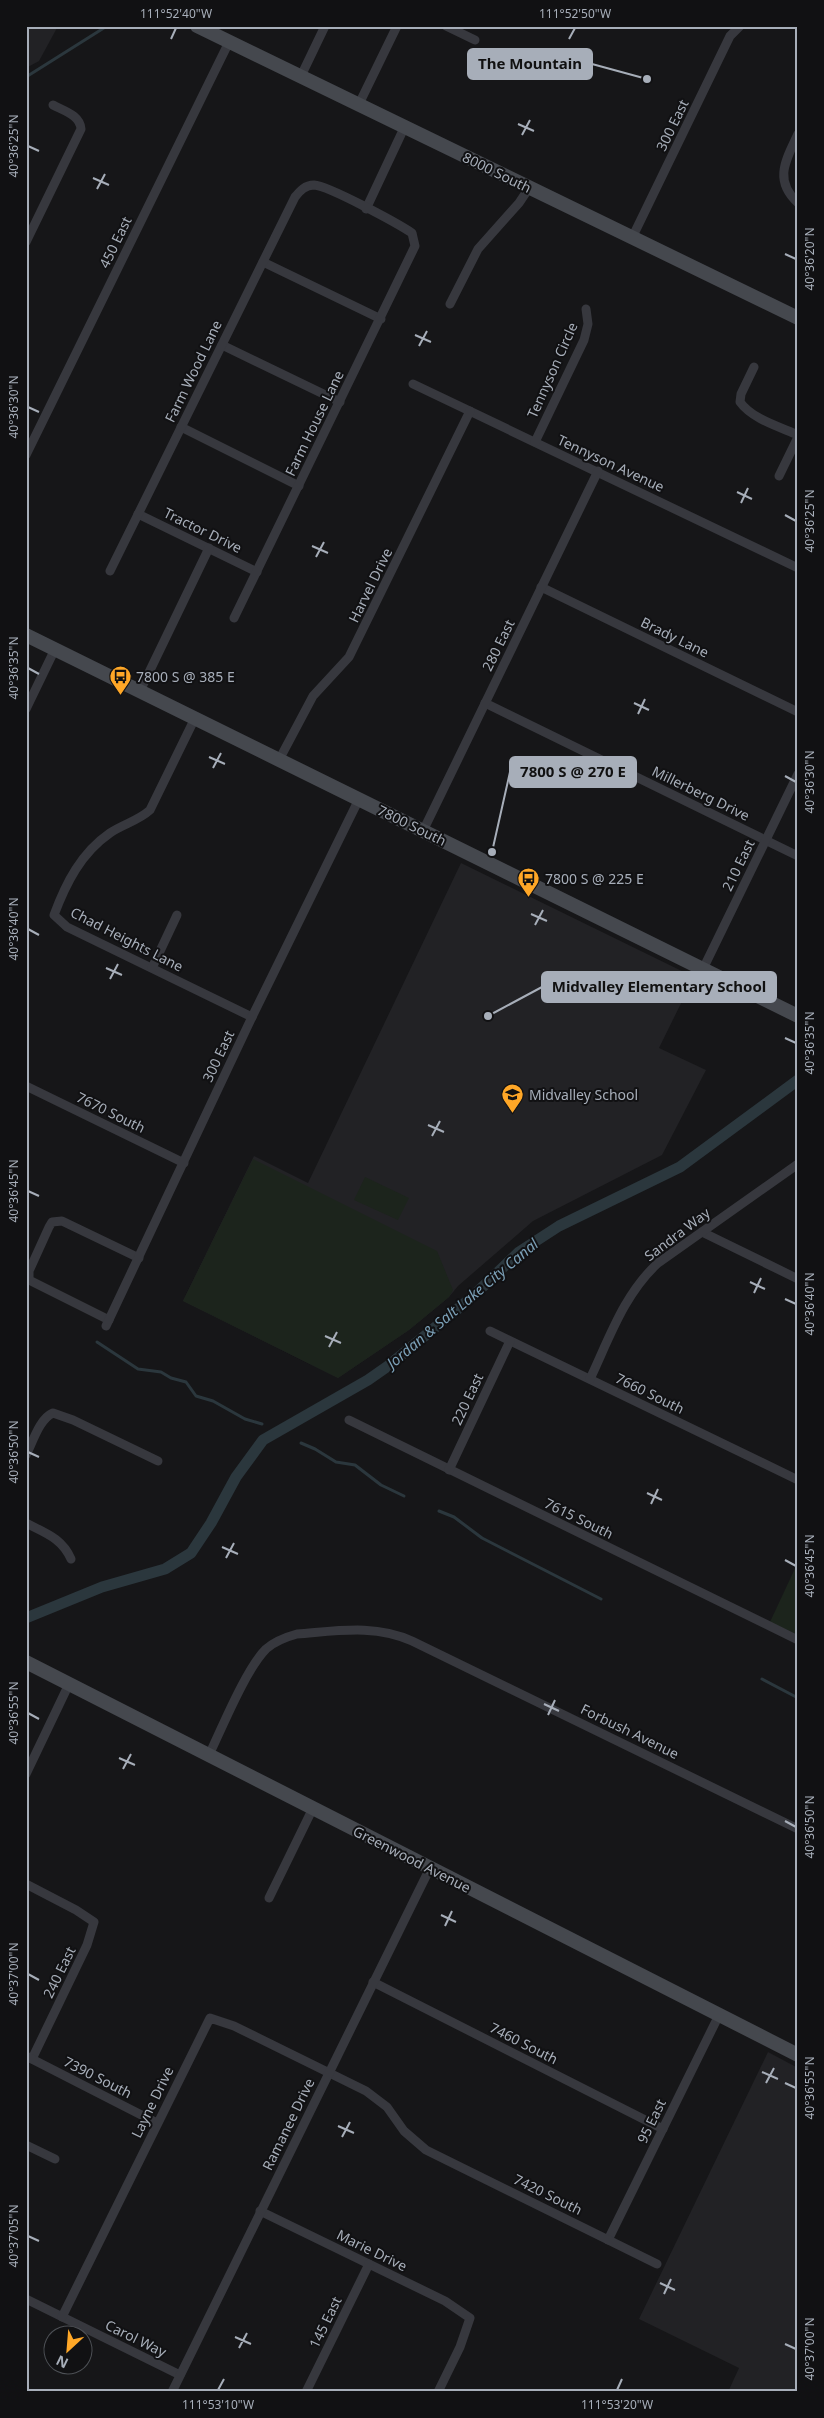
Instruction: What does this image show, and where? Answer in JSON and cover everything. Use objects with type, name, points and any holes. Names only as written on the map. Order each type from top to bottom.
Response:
[{"type":"street","name":"8000 South","points":[[197,26],[798,318]]},
{"type":"street","points":[[301,76],[325,26]]},
{"type":"street","points":[[359,104],[397,26]]},
{"type":"street","points":[[446,26],[475,40]]},
{"type":"street","name":"300 East","points":[[632,238],[730,36],[740,26]]},
{"type":"street","name":"450 East","points":[[26,455],[229,42]]},
{"type":"street","points":[[26,242],[81,129],[80,123],[76,118],[53,105]]},
{"type":"street","points":[[366,208],[406,126]]},
{"type":"street","points":[[798,134],[785,162],[783,177],[790,196],[798,203]]},
{"type":"street","name":"Farm Wood Lane","points":[[110,572],[295,197],[306,187],[313,185],[324,188],[366,208]]},
{"type":"street","points":[[450,304],[478,249],[519,203],[528,188]]},
{"type":"street","name":"Farm House Lane","points":[[234,618],[413,253],[414,240],[412,233],[366,208]]},
{"type":"street","points":[[263,262],[381,319]]},
{"type":"street","name":"Tennyson Circle","points":[[535,442],[584,340],[588,324],[586,309]]},
{"type":"street","points":[[222,345],[340,402]]},
{"type":"street","points":[[754,367],[741,394],[740,402],[744,409],[798,436],[779,476]]},
{"type":"street","name":"Tennyson Avenue","points":[[412,384],[598,471],[798,568]]},
{"type":"street","name":"Harvel Drive","points":[[279,760],[313,696],[349,657],[470,411]]},
{"type":"street","points":[[181,427],[299,486]]},
{"type":"street","name":"280 East","points":[[423,831],[598,471]]},
{"type":"street","name":"Tractor Drive","points":[[138,514],[257,572]]},
{"type":"street","points":[[140,691],[209,548]]},
{"type":"street","name":"Brady Lane","points":[[541,587],[798,712]]},
{"type":"street","name":"7800 South","points":[[26,635],[798,1016]]},
{"type":"street","points":[[26,709],[55,649]]},
{"type":"street","name":"Millerberg Drive","points":[[485,703],[798,856]]},
{"type":"street","name":"Chad Heights Lane","points":[[195,718],[150,810],[144,816],[112,832],[96,844],[72,874],[54,915],[67,926],[252,1017]]},
{"type":"street","name":"210 East","points":[[703,969],[798,774]]},
{"type":"street","name":"300 East","points":[[139,1258],[62,1220],[52,1222],[29,1271],[29,1280],[108,1323],[139,1258],[184,1163],[252,1017],[359,800]]},
{"type":"street","points":[[152,968],[177,915]]},
{"type":"street","name":"7670 South","points":[[26,1086],[184,1163]]},
{"type":"street","name":"Sandra Way","points":[[590,1379],[634,1289],[658,1263],[798,1164]]},
{"type":"street","points":[[702,1232],[798,1278]]},
{"type":"street","name":"7660 South","points":[[490,1331],[798,1480]]},
{"type":"street","name":"220 East","points":[[449,1470],[510,1340]]},
{"type":"street","points":[[26,1455],[41,1424],[46,1417],[53,1413],[73,1420],[158,1461]]},
{"type":"street","name":"7615 South","points":[[349,1420],[798,1640]]},
{"type":"street","points":[[26,1523],[56,1538],[66,1548],[71,1559]]},
{"type":"street","name":"Forbush Avenue","points":[[209,1755],[248,1677],[260,1657],[275,1643],[297,1634],[363,1629],[395,1633],[798,1829]]},
{"type":"street","name":"Greenwood Avenue","points":[[26,1662],[798,2055]]},
{"type":"street","points":[[26,1774],[69,1684]]},
{"type":"street","points":[[269,1898],[313,1808]]},
{"type":"street","name":"Ramanee Drive","points":[[172,2392],[430,1868]]},
{"type":"street","name":"240 East","points":[[26,1884],[76,1910],[94,1922],[87,1945],[29,2057]]},
{"type":"street","name":"7460 South","points":[[373,1982],[663,2129]]},
{"type":"street","name":"95 East","points":[[608,2240],[719,2015]]},
{"type":"street","name":"Layne Drive","points":[[62,2317],[210,2018],[234,2026],[328,2072]]},
{"type":"street","name":"7390 South","points":[[29,2057],[158,2123]]},
{"type":"street","name":"7420 South","points":[[328,2072],[377,2098],[387,2107],[414,2142],[426,2150],[657,2264]]},
{"type":"street","points":[[26,2145],[55,2159]]},
{"type":"street","name":"Marie Drive","points":[[260,2210],[445,2301],[470,2318],[441,2391]]},
{"type":"street","name":"145 East","points":[[306,2392],[369,2264]]},
{"type":"street","name":"Carol Way","points":[[26,2299],[180,2375]]},
{"type":"shaded area","points":[[26,26],[58,26],[39,61],[26,68]]},
{"type":"shaded area","name":"Midvalley School","points":[[461,863],[694,977],[659,1048],[706,1070],[662,1155],[533,1221],[458,1286],[449,1297],[409,1330],[338,1378],[183,1301],[254,1156],[308,1183]]},
{"type":"shaded area","points":[[253,1159],[437,1251],[453,1290],[449,1297],[409,1330],[338,1378],[183,1301]]},
{"type":"shaded area","points":[[365,1177],[409,1198],[398,1220],[354,1200]]},
{"type":"shaded area","points":[[798,1562],[798,1635],[770,1622]]},
{"type":"shaded area","points":[[768,2052],[798,2068],[798,2392],[728,2392],[739,2368],[639,2319]]},
{"type":"waterway","points":[[26,77],[107,26]]},
{"type":"waterway","name":"Jordan & Salt Lake City Canal","points":[[26,1618],[102,1587],[165,1569],[191,1553],[211,1523],[236,1477],[263,1440],[368,1380],[388,1366],[471,1298],[519,1252],[559,1226],[680,1167],[798,1080]]},
{"type":"waterway","points":[[97,1342],[138,1369],[161,1372],[171,1378],[186,1382],[196,1396],[213,1401],[245,1419],[262,1424]]},
{"type":"waterway","points":[[301,1443],[336,1462],[355,1465],[381,1485],[404,1496]]},
{"type":"waterway","points":[[439,1511],[454,1517],[482,1538],[601,1599]]},
{"type":"waterway","points":[[762,1679],[798,1698]]},
{"type":"place","name":"The Mountain","points":[[647,79]]},
{"type":"place","name":"7800 S @ 385 E","points":[[120,695]]},
{"type":"place","name":"7800 S @ 270 E","points":[[492,852]]},
{"type":"place","name":"7800 S @ 225 E","points":[[529,897]]},
{"type":"place","name":"Midvalley Elementary School","points":[[488,1016]]},
{"type":"place","name":"Midvalley School","points":[[513,1113]]}]
